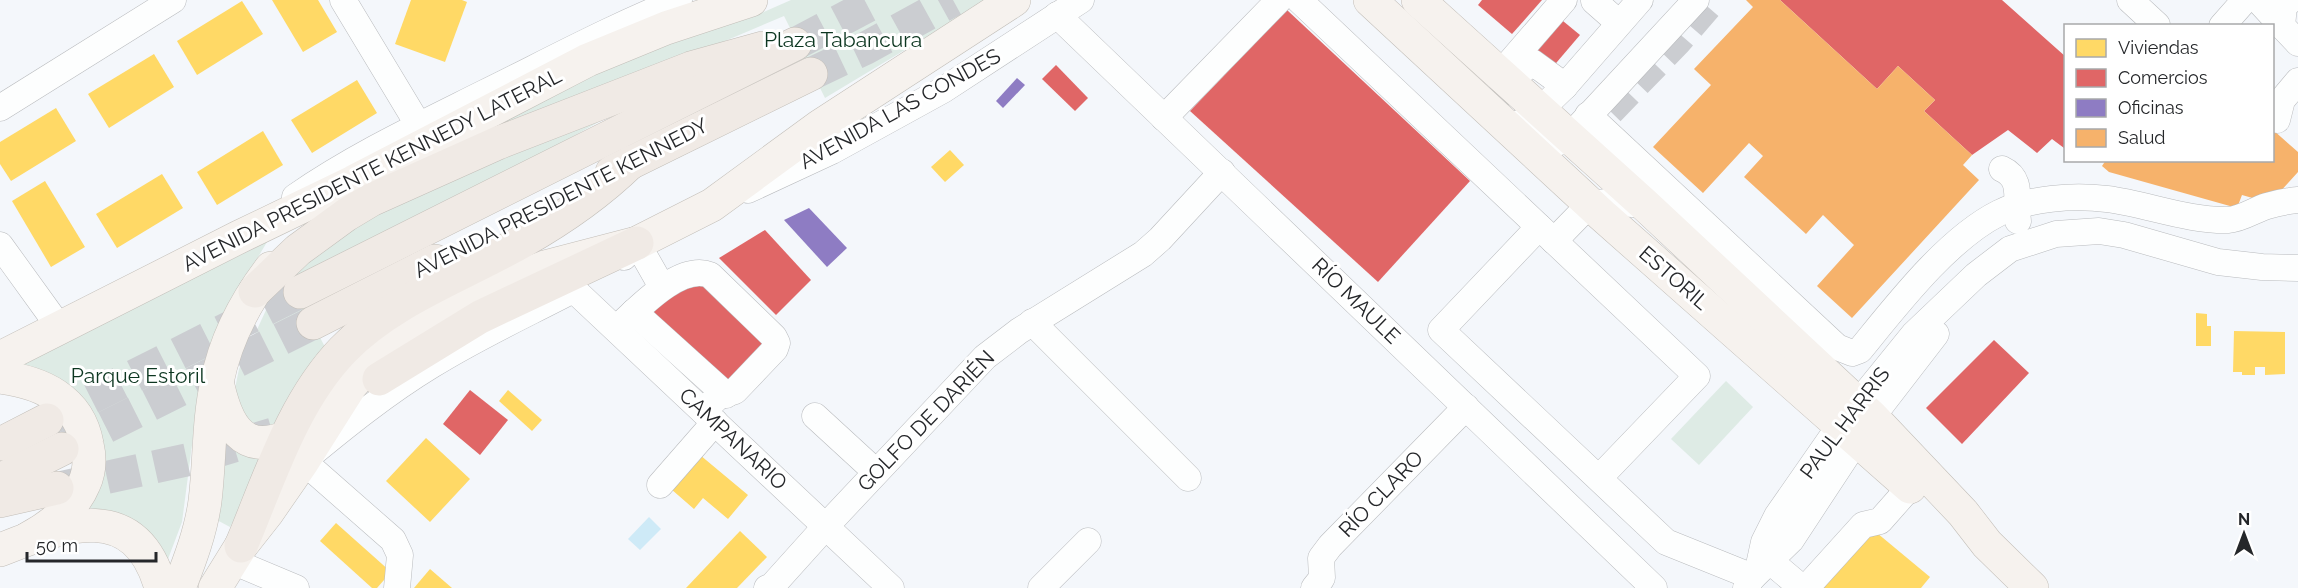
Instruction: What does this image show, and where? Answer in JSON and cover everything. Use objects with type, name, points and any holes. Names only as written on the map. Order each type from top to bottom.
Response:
[{"type":"highway","name":"AVENIDA PRESIDENTE KENNEDY","points":[[300,292],[795,44]]},
{"type":"highway","points":[[255,291],[321,232],[363,205],[398,187],[498,143],[691,68],[763,48]]},
{"type":"highway","name":"AVENIDA PRESIDENTE KENNEDY","points":[[313,323],[811,74]]},
{"type":"highway","points":[[229,565],[295,449],[306,400],[342,351],[373,324],[409,300],[560,220],[597,194],[631,162]]},
{"type":"highway","points":[[379,379],[480,317],[637,243]]},
{"type":"highway","points":[[0,444],[47,420]]},
{"type":"highway","points":[[0,480],[62,449]]},
{"type":"highway","points":[[0,501],[57,488]]},
{"type":"main road","name":"AVENIDA PRESIDENTE KENNEDY LATERAL","points":[[0,358],[353,182],[499,104],[588,60],[657,31],[751,0]]},
{"type":"main road","name":"AVENIDA LAS CONDES","points":[[217,381],[230,420],[244,438],[295,449],[314,421],[341,399],[365,367],[407,331],[435,314],[475,295],[545,267],[603,250],[637,243],[712,205],[820,126],[1014,0]]},
{"type":"main road","name":"ESTORIL","points":[[1371,0],[1492,81],[1540,110],[1579,126],[1645,205],[1857,421],[1910,487],[1968,537],[1987,544]]},
{"type":"main road","name":"ESTORIL","points":[[1418,0],[1492,81],[1596,209],[1857,421],[1963,513],[1987,544],[2032,588]]},
{"type":"main road","points":[[179,588],[199,529],[204,503],[211,418],[217,381],[230,339],[255,291],[298,233],[353,182]]},
{"type":"main road","points":[[0,377],[33,383],[58,395],[73,409],[87,440],[88,474],[80,493],[52,524],[15,544]]},
{"type":"main road","points":[[15,544],[92,525],[112,527],[138,546],[150,562],[161,588]]},
{"type":"street","points":[[0,108],[173,0]]},
{"type":"street","points":[[343,0],[419,126]]},
{"type":"street","points":[[239,237],[326,177],[419,126],[606,32],[677,0]]},
{"type":"street","name":"AVENIDA LAS CONDES","points":[[712,205],[781,176],[898,115],[967,75],[1081,0]]},
{"type":"street","points":[[1164,117],[1180,104],[1279,0]]},
{"type":"street","points":[[1299,0],[1697,376],[1599,478]]},
{"type":"street","points":[[1492,81],[1563,0]]},
{"type":"street","points":[[1540,110],[1640,0]]},
{"type":"street","points":[[1526,26],[1492,81],[1498,108],[1541,139],[1560,144],[1696,0]]},
{"type":"street","points":[[2130,0],[2156,24]]},
{"type":"street","points":[[2224,24],[2245,0]]},
{"type":"street","points":[[2258,0],[2290,34]]},
{"type":"street","points":[[2290,34],[2284,6],[2291,0]]},
{"type":"street","points":[[1594,1],[1619,23]]},
{"type":"street","name":"RÍO MAULE","points":[[1057,15],[1654,588]]},
{"type":"street","points":[[1492,81],[1532,62],[1564,86]]},
{"type":"street","points":[[1579,126],[1837,346],[1852,353],[1860,350],[1908,291],[1960,241],[1982,224],[2016,206],[2059,199],[2105,199],[2211,219],[2232,220],[2266,206],[2298,200]]},
{"type":"street","points":[[2002,169],[2009,172],[2018,188],[2016,206],[2021,244]]},
{"type":"street","name":"GOLFO DE DARIÉN","points":[[770,577],[772,586],[821,522],[876,472],[985,357],[1004,340],[1143,254],[1160,240],[1222,172]]},
{"type":"street","points":[[1645,205],[1607,201],[1553,240],[1441,330],[1666,542],[1710,549],[1757,573],[1804,588],[1863,525],[1880,521],[1910,487]]},
{"type":"street","name":"PAUL HARRIS","points":[[1757,573],[1764,542],[1777,516],[1857,421],[1914,334],[1999,256],[2021,244],[2063,233],[2099,231],[2218,262],[2298,268]]},
{"type":"street","points":[[637,243],[662,287]]},
{"type":"street","name":"AVENIDA LAS CONDES","points":[[295,449],[374,405],[433,364],[471,342],[574,290],[611,268],[637,243]]},
{"type":"street","points":[[0,245],[60,328]]},
{"type":"street","points":[[660,485],[709,416],[719,396],[726,395],[735,391],[775,349],[777,343],[774,337],[710,275],[702,272],[694,273],[662,287],[625,321],[726,395]]},
{"type":"street","name":"CAMPANARIO","points":[[574,290],[625,321],[709,416],[891,588]]},
{"type":"street","points":[[1032,322],[1188,478]]},
{"type":"street","name":"RÍO CLARO","points":[[1314,588],[1322,578],[1321,558],[1330,546],[1466,407]]},
{"type":"street","points":[[815,416],[876,472]]},
{"type":"street","points":[[295,449],[393,540],[400,555],[397,588]]},
{"type":"street","points":[[1041,588],[1088,541]]},
{"type":"street","points":[[229,565],[296,588]]},
{"type":"green space","name":"Plaza Tabancura","points":[[791,0],[988,0],[825,98],[784,16],[384,177],[608,65],[669,41],[750,18]]},
{"type":"green space","points":[[604,119],[479,189],[293,286],[325,347],[230,527],[215,519],[223,447],[239,369],[277,286],[378,208]]},
{"type":"green space","name":"Parque Estoril","points":[[267,242],[223,316],[200,384],[182,522],[165,567],[118,515],[87,507],[102,459],[17,365]]},
{"type":"green space","points":[[1726,381],[1753,407],[1699,465],[1671,439]]},
{"type":"water","points":[[649,517],[661,529],[640,550],[628,539]]},
{"type":"building: Viviendas","points":[[272,0],[318,0],[337,32],[303,52]]},
{"type":"building: Viviendas","points":[[411,0],[462,0],[467,2],[445,62],[395,44]]},
{"type":"building: Viviendas","points":[[242,1],[263,34],[197,75],[177,41]]},
{"type":"building: Viviendas","points":[[154,54],[174,87],[109,128],[88,94]]},
{"type":"building: Viviendas","points":[[357,80],[377,113],[312,153],[291,120]]},
{"type":"building: Viviendas","points":[[56,108],[76,141],[11,181],[0,164],[0,142]]},
{"type":"building: Viviendas","points":[[263,131],[283,165],[217,205],[197,172]]},
{"type":"building: Viviendas","points":[[950,150],[964,165],[945,182],[931,167]]},
{"type":"building: Viviendas","points":[[162,174],[183,208],[117,248],[96,214]]},
{"type":"building: Viviendas","points":[[45,181],[85,247],[51,267],[12,201]]},
{"type":"building: Viviendas","points":[[2196,313],[2207,314],[2207,326],[2211,326],[2211,346],[2196,346]]},
{"type":"building: Viviendas","points":[[2234,331],[2285,332],[2285,374],[2265,375],[2265,367],[2255,367],[2255,375],[2233,372]]},
{"type":"building: Viviendas","points":[[508,390],[542,420],[532,431],[499,401]]},
{"type":"building: Viviendas","points":[[426,438],[470,479],[430,522],[386,481]]},
{"type":"building: Viviendas","points":[[700,455],[748,495],[728,519],[703,498],[694,509],[671,489]]},
{"type":"building: Viviendas","points":[[336,523],[391,572],[377,588],[372,588],[320,541]]},
{"type":"building: Viviendas","points":[[1871,528],[1930,577],[1921,588],[1822,588]]},
{"type":"building: Viviendas","points":[[740,531],[767,557],[737,588],[686,588]]},
{"type":"building: Viviendas","points":[[430,569],[452,588],[414,588]]},
{"type":"building: Comercios","points":[[1482,0],[1542,0],[1512,34],[1478,5]]},
{"type":"building: Comercios","points":[[1780,0],[2002,0],[2064,55],[2064,148],[2052,139],[2037,153],[2008,130],[1972,155],[1924,111],[1935,100],[1898,66],[1877,89]]},
{"type":"building: Comercios","points":[[1287,10],[1470,181],[1378,282],[1190,111]]},
{"type":"building: Comercios","points":[[1563,21],[1580,35],[1551,69],[1534,54]]},
{"type":"building: Comercios","points":[[1056,65],[1088,98],[1075,111],[1042,79]]},
{"type":"building: Comercios","points":[[765,230],[811,280],[776,315],[719,258]]},
{"type":"building: Comercios","points":[[703,281],[769,347],[727,390],[652,315],[657,302]]},
{"type":"building: Comercios","points":[[1994,340],[2029,373],[1962,444],[1926,408]]},
{"type":"building: Comercios","points":[[470,390],[508,420],[480,455],[443,424]]},
{"type":"building: Oficinas","points":[[1017,78],[1025,85],[1003,108],[996,101]]},
{"type":"building: Oficinas","points":[[809,208],[847,248],[827,267],[784,220]]},
{"type":"building: Salud","points":[[1746,0],[1780,0],[1877,89],[1898,66],[1935,100],[1924,111],[1972,155],[1963,165],[1979,180],[1852,318],[1817,286],[1854,245],[1823,215],[1806,234],[1744,177],[1763,156],[1749,143],[1703,193],[1653,147],[1711,85],[1694,69],[1753,7]]},
{"type":"building: Salud","points":[[2274,131],[2298,152],[2298,172],[2270,203],[2242,195],[2237,208],[2109,172],[2102,166],[2105,162],[2274,162]]},
{"type":"tunnel","points":[[795,44],[879,0]]},
{"type":"tunnel","points":[[811,74],[866,48],[953,0]]},
{"type":"tunnel","points":[[1582,137],[1590,134],[1678,43],[1715,0]]},
{"type":"tunnel","points":[[1489,88],[1540,129]]},
{"type":"tunnel","points":[[47,420],[300,292]]},
{"type":"tunnel","points":[[62,449],[313,323]]},
{"type":"tunnel","points":[[59,488],[191,459],[273,434]]}]
